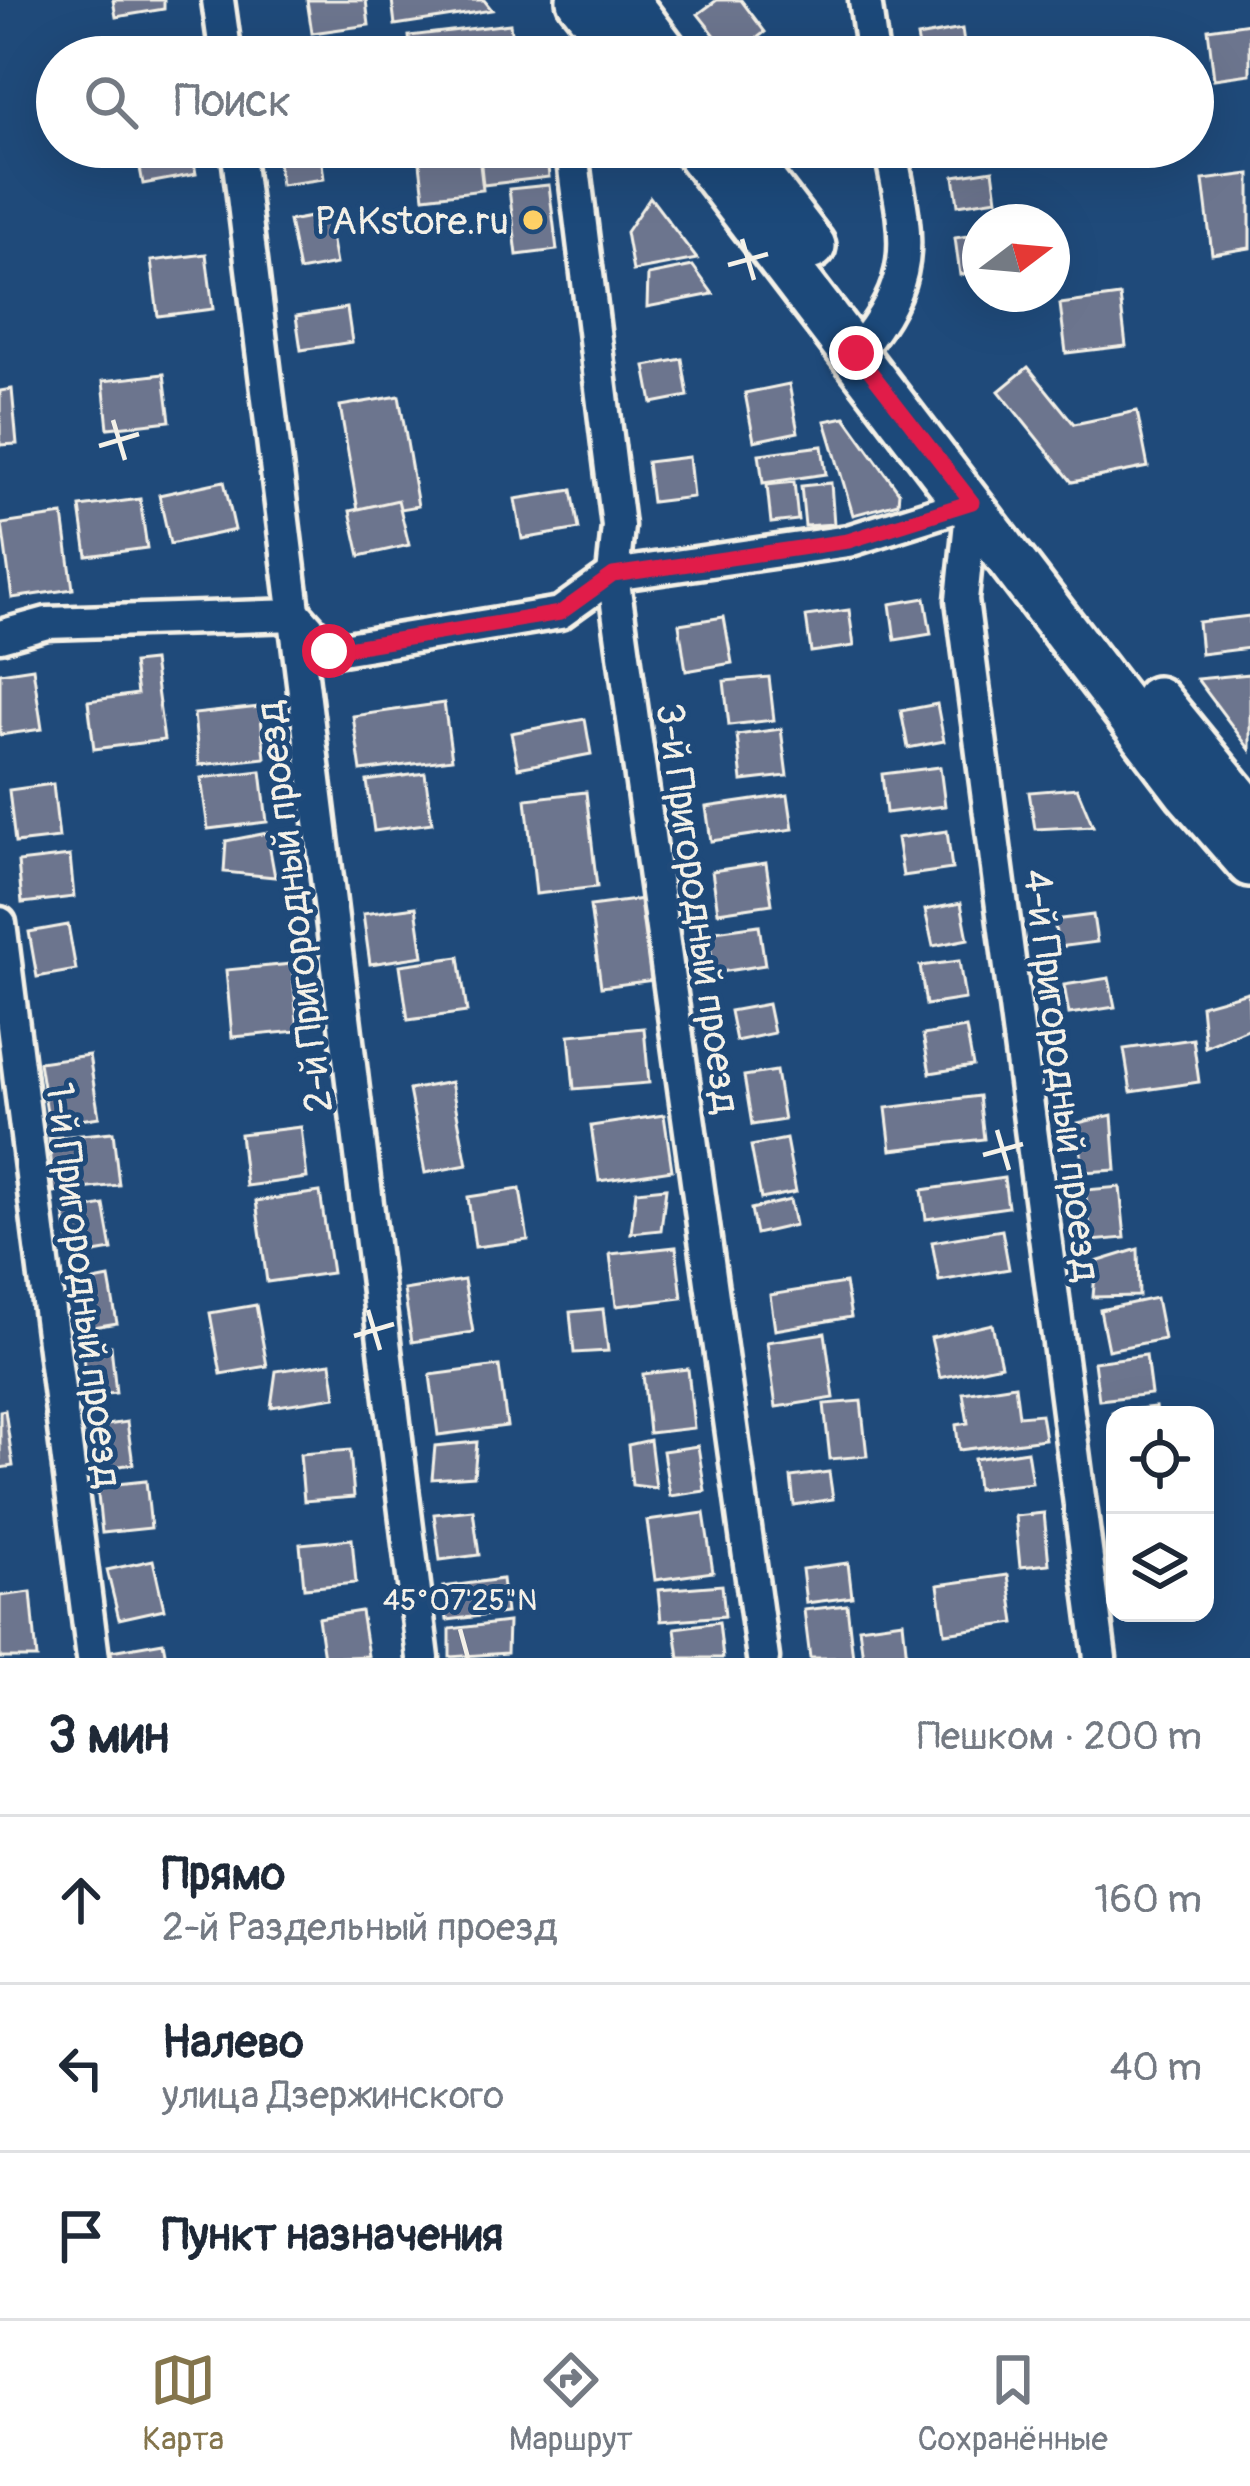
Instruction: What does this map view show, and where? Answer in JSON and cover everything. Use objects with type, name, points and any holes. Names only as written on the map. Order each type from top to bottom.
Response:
[{"type":"main road","points":[[580,0],[608,36]]},
{"type":"main road","points":[[625,0],[652,36]]},
{"type":"main road","points":[[713,168],[866,342],[1250,814]]},
{"type":"main road","points":[[750,168],[972,502],[1189,792],[1250,863]]},
{"type":"street","points":[[218,0],[223,36]]},
{"type":"street","points":[[865,0],[870,36]]},
{"type":"street","name":"2-й Пригородный проезд","points":[[240,168],[423,1658]]},
{"type":"street","name":"3-й Пригородный проезд","points":[[574,168],[618,526],[613,575],[763,1658]]},
{"type":"street","points":[[866,342],[887,316],[909,245],[894,168]]},
{"type":"street","points":[[0,636],[47,622],[297,615],[329,651],[560,613],[613,575],[848,541],[972,502]]},
{"type":"street","name":"4-й Пригородный проезд","points":[[972,502],[962,600],[1100,1658]]},
{"type":"street","name":"1-й Пригородный проезд","points":[[0,922],[93,1658]]},
{"type":"building","points":[[113,0],[164,0],[164,9],[116,17]]},
{"type":"building","points":[[307,0],[366,0],[369,25],[312,33]]},
{"type":"building","points":[[392,0],[484,0],[492,10],[395,25]]},
{"type":"building","points":[[717,0],[741,0],[765,32],[715,36],[698,14]]},
{"type":"building","points":[[1250,23],[1250,74],[1214,79],[1214,36],[1209,36],[1208,29]]},
{"type":"building","points":[[510,24],[511,36],[409,36]]},
{"type":"building","points":[[962,29],[963,36],[923,36]]},
{"type":"building","points":[[140,168],[195,168],[196,174],[143,184]]},
{"type":"building","points":[[279,168],[323,168],[324,179],[281,185]]},
{"type":"building","points":[[421,168],[480,168],[483,190],[424,197]]},
{"type":"building","points":[[481,168],[548,168],[549,177],[483,185]]},
{"type":"building","points":[[993,170],[997,199],[958,205],[954,176]]},
{"type":"building","points":[[1250,174],[1250,248],[1212,254],[1203,180]]},
{"type":"building","name":"PAKstore.ru","points":[[549,185],[557,250],[517,255],[509,189]]},
{"type":"building","points":[[650,197],[697,259],[633,271],[626,232]]},
{"type":"building","points":[[327,214],[336,264],[299,271],[289,221]]},
{"type":"building","points":[[962,237],[962,275],[960,275],[955,238]]},
{"type":"building","points":[[206,254],[213,309],[158,316],[151,261]]},
{"type":"building","points":[[693,266],[713,294],[647,307],[648,275]]},
{"type":"building","points":[[1120,296],[1126,346],[1066,353],[1061,312],[1070,312],[1070,303]]},
{"type":"building","points":[[347,308],[352,342],[301,350],[296,316]]},
{"type":"building","points":[[682,359],[688,396],[652,403],[645,366]]},
{"type":"building","points":[[1028,367],[1074,424],[1137,411],[1148,467],[1072,482],[999,391]]},
{"type":"building","points":[[164,374],[170,421],[108,428],[103,381]]},
{"type":"building","points":[[789,384],[798,432],[754,441],[745,393]]},
{"type":"building","points":[[12,389],[17,444],[0,445],[0,391]]},
{"type":"building","points":[[399,396],[418,506],[359,516],[340,406]]},
{"type":"building","points":[[845,417],[899,492],[898,503],[853,515],[825,421]]},
{"type":"building","points":[[822,446],[826,474],[763,483],[759,454]]},
{"type":"building","points":[[689,457],[693,497],[652,502],[647,462]]},
{"type":"building","points":[[224,481],[235,530],[170,544],[159,495]]},
{"type":"building","points":[[794,482],[798,520],[771,523],[767,485]]},
{"type":"building","points":[[831,483],[834,524],[805,526],[801,486]]},
{"type":"building","points":[[572,490],[579,529],[522,539],[515,499]]},
{"type":"building","points":[[140,499],[147,548],[87,556],[80,507]]},
{"type":"building","points":[[398,500],[409,545],[360,556],[350,511]]},
{"type":"building","points":[[63,515],[73,589],[12,598],[2,524]]},
{"type":"building","points":[[925,598],[931,634],[895,640],[890,604]]},
{"type":"building","points":[[849,610],[854,646],[811,652],[806,616]]},
{"type":"building","points":[[1250,616],[1250,648],[1201,654],[1198,622]]},
{"type":"building","points":[[724,617],[732,663],[686,671],[679,624]]},
{"type":"building","points":[[153,661],[164,740],[94,749],[88,701],[137,694],[133,663]]},
{"type":"building","points":[[33,668],[42,729],[0,735],[0,673]]},
{"type":"building","points":[[1250,674],[1250,750],[1197,679]]},
{"type":"building","points":[[769,677],[774,720],[729,725],[724,681]]},
{"type":"building","points":[[444,703],[452,759],[361,771],[353,716]]},
{"type":"building","points":[[937,704],[944,741],[908,748],[901,711]]},
{"type":"building","points":[[260,707],[265,758],[199,765],[194,714]]},
{"type":"building","points":[[585,719],[591,754],[518,768],[511,733]]},
{"type":"building","points":[[781,729],[787,776],[742,781],[737,735]]},
{"type":"building","points":[[940,767],[945,806],[886,813],[882,774]]},
{"type":"building","points":[[261,771],[267,822],[208,829],[201,778]]},
{"type":"building","points":[[425,773],[432,823],[374,831],[367,781]]},
{"type":"building","points":[[53,784],[59,838],[15,843],[9,790]]},
{"type":"building","points":[[1077,788],[1093,826],[1035,829],[1029,792]]},
{"type":"building","points":[[586,792],[597,887],[536,894],[526,799]]},
{"type":"building","points":[[788,795],[793,829],[711,841],[706,807]]},
{"type":"building","points":[[947,831],[952,869],[903,876],[897,838]]},
{"type":"building","points":[[267,833],[275,877],[224,872],[226,841]]},
{"type":"building","points":[[70,856],[74,897],[22,903],[18,862]]},
{"type":"building","points":[[766,863],[772,904],[718,912],[712,871]]},
{"type":"building","points":[[643,899],[654,980],[601,987],[590,906]]},
{"type":"building","points":[[961,903],[968,939],[933,946],[925,910]]},
{"type":"building","points":[[416,907],[423,956],[370,964],[363,914]]},
{"type":"building","points":[[1093,915],[1097,942],[1058,947],[1054,920]]},
{"type":"building","points":[[68,925],[76,970],[37,977],[29,932]]},
{"type":"building","points":[[759,925],[765,965],[714,973],[708,932]]},
{"type":"building","points":[[459,957],[467,1012],[408,1020],[400,965]]},
{"type":"building","points":[[959,961],[965,999],[926,1005],[920,966]]},
{"type":"building","points":[[292,964],[298,1031],[232,1037],[226,970]]},
{"type":"building","points":[[1109,978],[1115,1007],[1069,1014],[1064,985]]},
{"type":"building","points":[[1248,992],[1250,1028],[1205,1047],[1201,1005]]},
{"type":"building","points":[[768,1004],[774,1033],[736,1041],[730,1011]]},
{"type":"building","points":[[644,1028],[649,1083],[574,1089],[569,1035]]},
{"type":"building","points":[[966,1028],[973,1066],[930,1073],[923,1035]]},
{"type":"building","points":[[1193,1039],[1199,1082],[1131,1092],[1124,1049]]},
{"type":"building","points":[[89,1055],[99,1117],[49,1125],[39,1062]]},
{"type":"building","points":[[776,1071],[784,1120],[752,1125],[744,1076]]},
{"type":"building","points":[[451,1082],[467,1165],[425,1173],[409,1090]]},
{"type":"building","points":[[979,1096],[984,1139],[891,1150],[886,1108]]},
{"type":"building","points":[[664,1115],[672,1170],[599,1181],[591,1126]]},
{"type":"building","points":[[1112,1115],[1116,1170],[1083,1172],[1078,1123]]},
{"type":"building","points":[[301,1127],[307,1178],[246,1186],[240,1134]]},
{"type":"building","points":[[113,1132],[119,1185],[54,1192],[49,1138]]},
{"type":"building","points":[[786,1139],[796,1192],[761,1199],[751,1146]]},
{"type":"building","points":[[1004,1178],[1008,1207],[926,1219],[922,1190]]},
{"type":"building","points":[[1120,1187],[1125,1238],[1092,1241],[1085,1190]]},
{"type":"building","points":[[666,1188],[661,1230],[631,1233],[636,1191]]},
{"type":"building","points":[[520,1189],[528,1240],[475,1247],[468,1197]]},
{"type":"building","points":[[320,1192],[332,1273],[267,1282],[256,1201]]},
{"type":"building","points":[[790,1200],[795,1225],[756,1234],[751,1209]]},
{"type":"building","points":[[104,1205],[112,1250],[72,1257],[64,1213]]},
{"type":"building","points":[[1002,1230],[1009,1269],[939,1281],[932,1242]]},
{"type":"building","points":[[676,1247],[682,1298],[616,1306],[610,1254]]},
{"type":"building","points":[[1138,1249],[1139,1296],[1093,1297],[1096,1262]]},
{"type":"building","points":[[109,1278],[117,1323],[82,1329],[74,1285]]},
{"type":"building","points":[[464,1280],[473,1332],[412,1342],[404,1290]]},
{"type":"building","points":[[845,1283],[851,1317],[775,1330],[770,1295]]},
{"type":"building","points":[[1156,1298],[1164,1339],[1108,1350],[1100,1310]]},
{"type":"building","points":[[256,1305],[267,1366],[221,1374],[210,1313]]},
{"type":"building","points":[[603,1309],[608,1351],[574,1353],[570,1312]]},
{"type":"building","points":[[992,1324],[1001,1365],[940,1378],[931,1338]]},
{"type":"building","points":[[825,1333],[834,1398],[776,1407],[767,1342]]},
{"type":"building","points":[[111,1346],[116,1393],[88,1396],[82,1349]]},
{"type":"building","points":[[1146,1355],[1151,1394],[1099,1400],[1094,1362]]},
{"type":"building","points":[[331,1363],[336,1397],[271,1407],[276,1371]]},
{"type":"building","points":[[499,1366],[507,1426],[438,1435],[430,1375]]},
{"type":"building","points":[[688,1369],[694,1428],[649,1433],[643,1374]]},
{"type":"building","points":[[1015,1385],[1019,1416],[1041,1414],[1045,1439],[959,1450],[956,1425],[968,1423],[963,1393]]},
{"type":"building","points":[[861,1401],[867,1456],[830,1459],[824,1404]]},
{"type":"building","points":[[5,1410],[13,1466],[0,1468],[0,1411]]},
{"type":"building","points":[[127,1422],[133,1464],[93,1470],[87,1428]]},
{"type":"building","points":[[650,1440],[656,1488],[632,1485],[628,1445]]},
{"type":"building","points":[[477,1442],[474,1476],[432,1479],[435,1446]]},
{"type":"building","points":[[698,1446],[705,1491],[670,1496],[663,1451]]},
{"type":"building","points":[[350,1450],[354,1497],[304,1501],[300,1454]]},
{"type":"building","points":[[1027,1451],[1032,1483],[977,1489],[974,1459]]},
{"type":"building","points":[[829,1472],[833,1499],[794,1505],[791,1477]]},
{"type":"building","points":[[146,1481],[151,1528],[102,1533],[97,1486]]},
{"type":"building","points":[[473,1510],[479,1555],[440,1560],[434,1514]]},
{"type":"building","points":[[704,1513],[713,1572],[655,1580],[647,1521]]},
{"type":"building","points":[[1044,1513],[1049,1564],[1020,1567],[1015,1516]]},
{"type":"building","points":[[352,1539],[356,1583],[304,1588],[300,1544]]},
{"type":"building","points":[[153,1560],[164,1609],[119,1619],[107,1570]]},
{"type":"building","points":[[848,1563],[852,1597],[806,1603],[802,1569]]},
{"type":"building","points":[[1008,1575],[1015,1623],[945,1633],[938,1585]]},
{"type":"building","points":[[502,1579],[506,1613],[447,1620],[443,1587]]},
{"type":"building","points":[[722,1585],[725,1616],[661,1621],[658,1590]]},
{"type":"building","points":[[31,1592],[37,1658],[0,1658],[0,1596]]},
{"type":"building","points":[[847,1605],[853,1658],[810,1658],[804,1610]]},
{"type":"building","points":[[361,1611],[368,1656],[324,1658],[318,1618]]},
{"type":"building","points":[[903,1621],[907,1658],[863,1658],[859,1627]]},
{"type":"building","points":[[508,1622],[507,1653],[450,1657],[450,1629]]},
{"type":"building","points":[[719,1622],[723,1658],[679,1658],[675,1628]]},
{"type":"building","points":[[163,1642],[166,1658],[112,1658],[111,1651]]},
{"type":"place","name":"PAKstore.ru","points":[[533,220]]},
{"type":"route","points":[[329,651],[560,613],[613,575],[848,541],[972,502],[856,353]]}]
